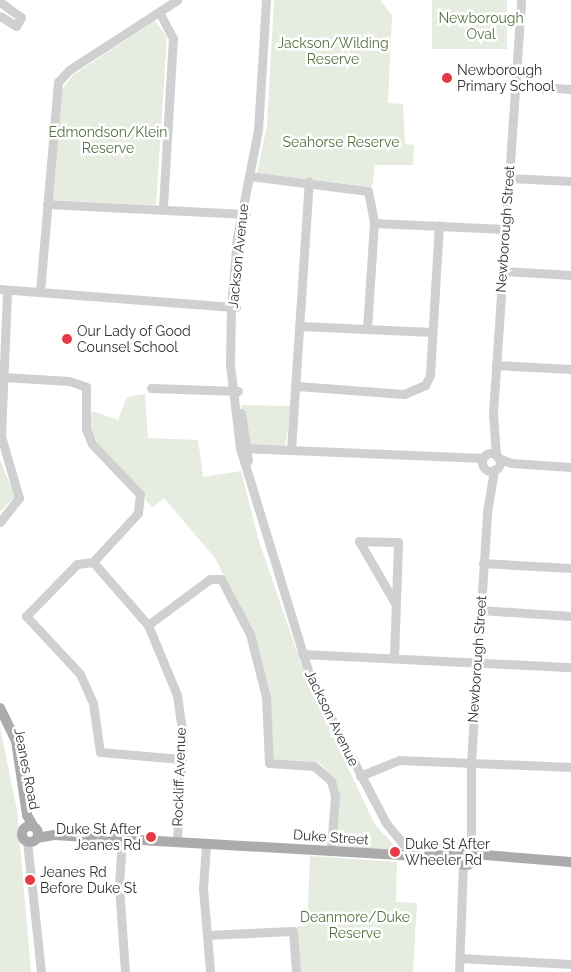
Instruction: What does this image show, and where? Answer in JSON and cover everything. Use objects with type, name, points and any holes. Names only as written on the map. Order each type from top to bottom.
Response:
[{"type":"main road","name":"Jeanes Road","points":[[0,708],[16,741],[27,814],[32,834]]},
{"type":"main road","name":"Jeanes Road","points":[[0,717],[11,743],[32,834]]},
{"type":"main road","name":"Duke Street","points":[[32,834],[174,840],[210,844],[331,848],[413,856],[569,863]]},
{"type":"street","points":[[40,292],[58,82],[69,70],[177,0]]},
{"type":"street","name":"Jackson Avenue","points":[[251,176],[258,130],[266,0]]},
{"type":"street","name":"Jackson Avenue","points":[[272,0],[263,131],[243,213],[234,304],[235,391],[243,448],[250,482],[302,654],[360,776],[386,823],[413,856]]},
{"type":"street","name":"Newborough Street","points":[[458,972],[489,483],[484,461],[492,438],[515,86],[518,20],[516,0],[522,0],[518,20]]},
{"type":"street","points":[[0,2],[21,17],[16,26],[0,16]]},
{"type":"street","points":[[159,12],[173,32],[174,45],[163,208]]},
{"type":"street","points":[[515,86],[571,89]]},
{"type":"street","points":[[251,176],[368,190],[374,223],[367,329]]},
{"type":"street","points":[[509,178],[571,181]]},
{"type":"street","points":[[291,450],[297,386],[309,182]]},
{"type":"street","points":[[47,204],[243,213]]},
{"type":"street","points":[[374,223],[505,228]]},
{"type":"street","points":[[297,386],[418,391],[430,375],[439,225]]},
{"type":"street","points":[[502,271],[571,275]]},
{"type":"street","points":[[0,522],[19,498],[1,436],[1,406],[4,378],[3,289],[234,304]]},
{"type":"street","points":[[301,326],[432,332]]},
{"type":"street","points":[[496,365],[571,369]]},
{"type":"street","points":[[4,378],[69,381],[86,387],[86,429],[92,444],[140,494],[138,513],[93,562],[76,564],[26,616],[80,674],[93,703],[100,752],[181,759]]},
{"type":"street","points":[[151,388],[235,391]]},
{"type":"street","name":"Newborough Street","points":[[489,483],[496,469],[497,456],[492,438]]},
{"type":"street","points":[[243,448],[470,461],[484,461],[497,456],[512,463],[571,467]]},
{"type":"street","points":[[484,461],[496,469],[512,463]]},
{"type":"street","points":[[394,658],[398,542],[359,541],[395,603]]},
{"type":"street","name":"Rockliff Avenue","points":[[93,562],[148,624],[177,695],[181,759],[174,840]]},
{"type":"street","points":[[484,563],[571,568]]},
{"type":"street","points":[[148,624],[210,579],[221,579],[252,643],[266,697],[269,763],[314,766],[331,781],[335,796],[331,848]]},
{"type":"street","points":[[480,610],[571,616]]},
{"type":"street","points":[[302,654],[571,667]]},
{"type":"street","points":[[360,776],[399,760],[571,767]]},
{"type":"street","name":"Jeanes Road","points":[[32,834],[32,859],[41,972]]},
{"type":"street","points":[[122,839],[119,886],[125,972]]},
{"type":"street","points":[[210,844],[208,935],[210,972]]},
{"type":"street","points":[[208,935],[293,931],[296,972]]},
{"type":"street","points":[[460,958],[571,964]]},
{"type":"green space","points":[[274,0],[380,0],[392,15],[388,103],[403,104],[405,144],[414,145],[413,165],[375,165],[372,187],[257,173],[267,126]]},
{"type":"green space","name":"Newborough Oval","points":[[432,0],[507,0],[507,49],[432,49]]},
{"type":"green space","name":"Edmondson/Klein Reserve","points":[[155,21],[167,37],[156,205],[52,200],[60,92],[73,75]]},
{"type":"green space","points":[[145,394],[148,438],[198,440],[203,477],[241,471],[259,541],[306,678],[374,823],[398,850],[337,847],[336,781],[319,762],[274,759],[270,691],[253,633],[215,558],[164,498],[153,507],[146,501],[145,493],[100,447],[90,430],[92,411],[118,420],[127,397]]},
{"type":"green space","points":[[241,405],[291,406],[285,448],[247,445]]},
{"type":"green space","points":[[0,460],[15,496],[0,512]]},
{"type":"green space","points":[[0,727],[17,810],[31,972],[0,972]]},
{"type":"green space","name":"Deanmore/Duke Reserve","points":[[310,856],[397,862],[396,902],[417,903],[413,972],[299,972],[297,926],[307,926]]},
{"type":"place","name":"Newborough Primary School","points":[[447,78]]},
{"type":"place","name":"Our Lady of Good Counsel School","points":[[67,339]]},
{"type":"place","name":"Duke St After Jeanes Rd","points":[[151,837]]},
{"type":"place","name":"Duke St After Wheeler Rd","points":[[395,852]]},
{"type":"place","name":"Jeanes Rd Before Duke St","points":[[30,880]]},
{"type":"park label","name":"Jackson/Wilding Reserve","points":[[333,52]]},
{"type":"park label","name":"Seahorse Reserve","points":[[341,142]]}]
